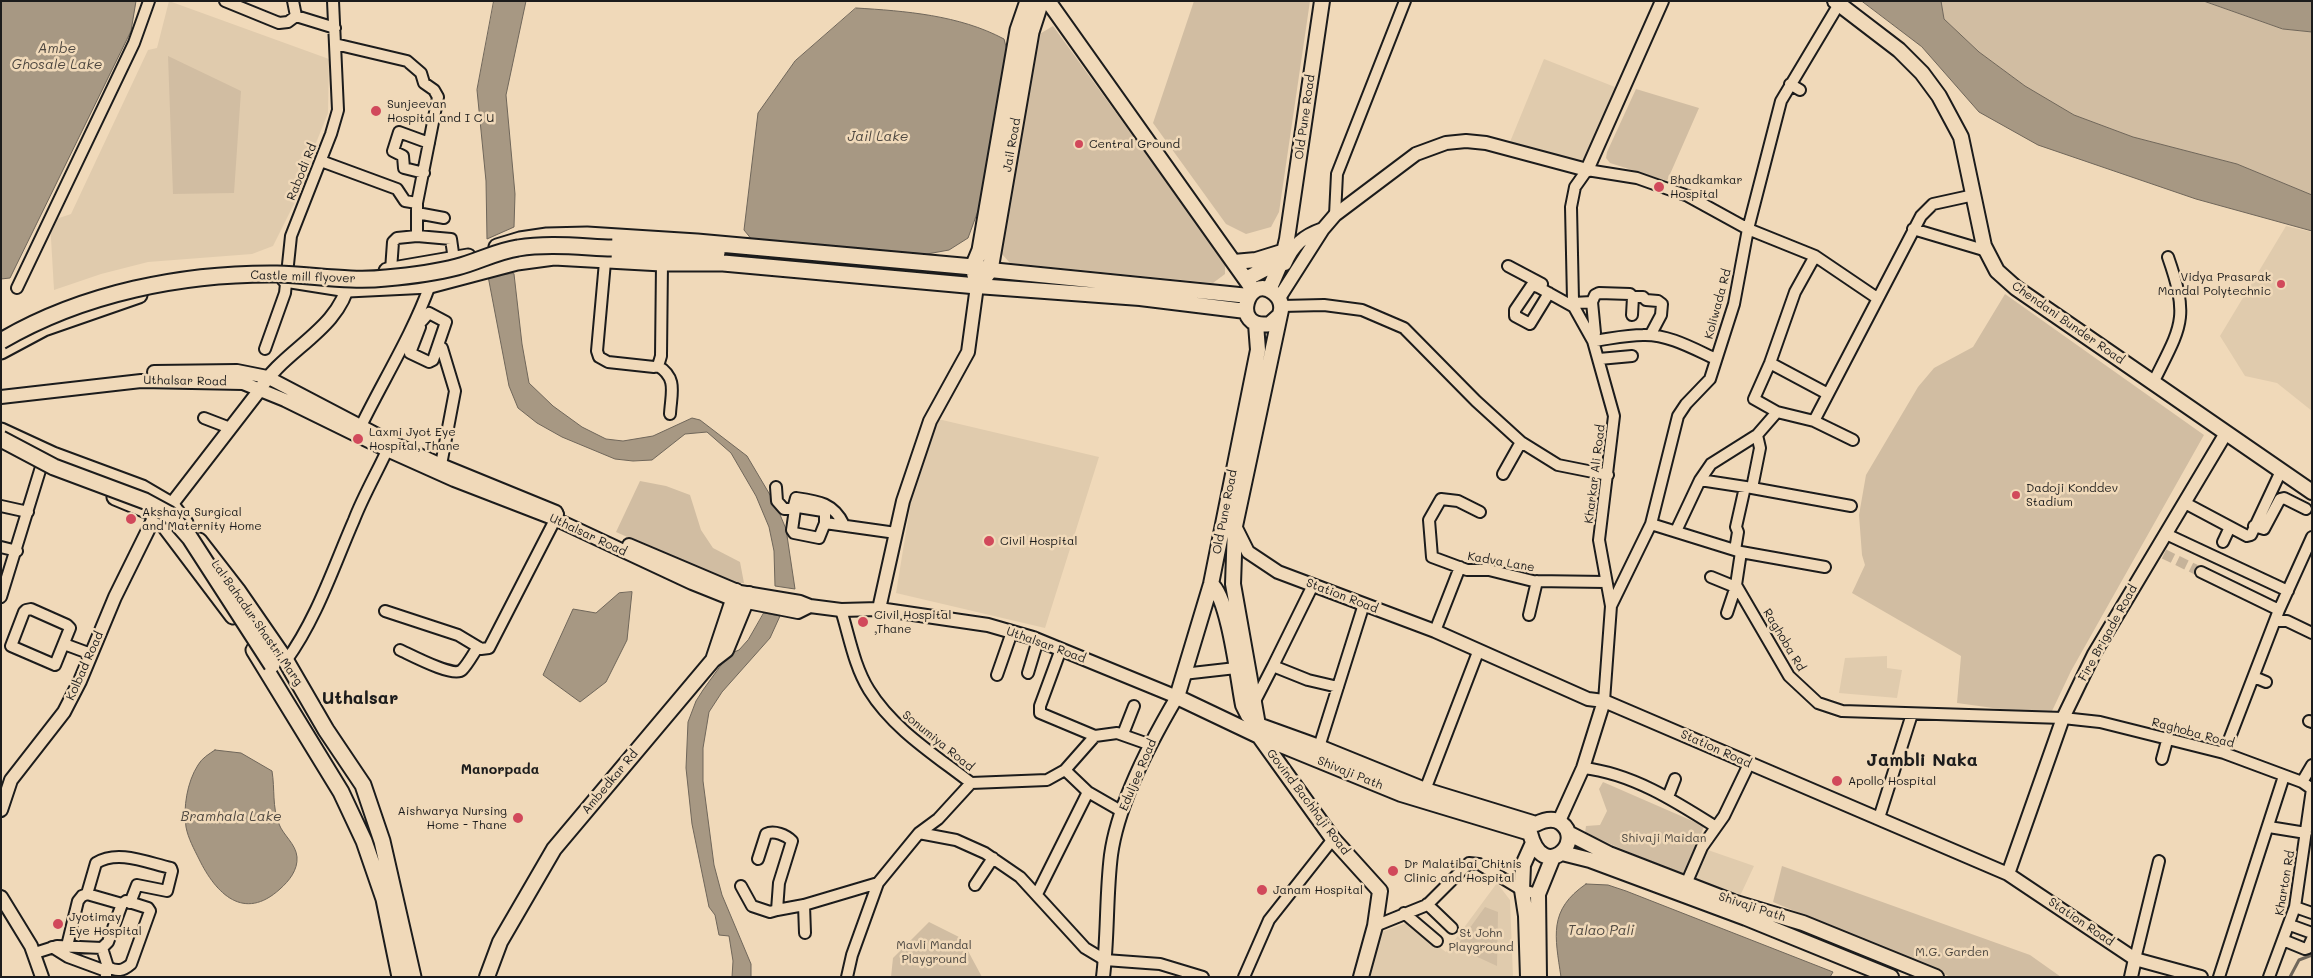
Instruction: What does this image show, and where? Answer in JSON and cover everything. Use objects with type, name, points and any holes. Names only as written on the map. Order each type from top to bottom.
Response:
[{"type":"main road","points":[[978,286],[973,267],[980,250],[1018,30],[1028,1]]},
{"type":"main road","name":"Jail Road","points":[[978,286],[990,270],[1031,32],[1041,1]]},
{"type":"main road","points":[[1048,1],[1246,279],[1252,293]]},
{"type":"main road","name":"Old Pune Road","points":[[1259,731],[1233,584],[1235,526],[1288,248],[1322,1]]},
{"type":"main road","name":"Chendani Bunder Road","points":[[1837,2],[1899,50],[1922,73],[1939,96],[1961,138],[1987,251],[1997,271],[2016,288],[2312,492]]},
{"type":"main road","points":[[349,282],[391,270],[454,260],[520,240],[547,236],[587,235],[766,248],[1252,293],[1261,289],[1277,300],[1270,324],[1256,324],[1246,311],[1246,303],[1252,293]]},
{"type":"main road","name":"Castle mill flyover","points":[[1,341],[74,307],[113,295],[200,277],[277,274],[362,279],[386,278],[456,268],[518,248],[612,248],[711,254],[740,249],[766,248]]},
{"type":"main road","points":[[1234,262],[1256,260],[1288,248]]},
{"type":"main road","points":[[1246,279],[1288,248]]},
{"type":"main road","points":[[1,337],[22,326],[87,299],[129,287],[226,271],[287,274],[349,282],[430,285],[517,262],[554,257],[586,258],[605,262],[662,264],[723,263],[978,286],[1140,298],[1246,311]]},
{"type":"main road","points":[[1,351],[44,328],[94,309],[158,289],[223,279],[287,274]]},
{"type":"main road","name":"Old Pune Road","points":[[1177,697],[1211,584],[1258,350],[1256,324]]},
{"type":"main road","name":"Lal Bahadur Shastri Marg","points":[[1,431],[53,455],[142,488],[171,505],[237,590],[279,663],[363,785],[382,840],[413,977]]},
{"type":"main road","points":[[1,439],[54,467],[145,501],[169,514],[190,538],[279,663],[352,792],[369,828],[382,840]]},
{"type":"main road","points":[[1,448],[41,467],[156,514]]},
{"type":"main road","name":"Lal Bahadur Shastri Marg","points":[[156,514],[235,618],[342,792],[366,849],[384,899],[400,977]]},
{"type":"main road","name":"Govind Bachhaji Road","points":[[1211,584],[1220,595],[1225,612],[1243,705],[1248,715],[1333,840],[1380,891],[1375,926],[1362,977]]},
{"type":"main road","name":"Ambedkar Rd","points":[[487,977],[500,942],[554,849],[713,660],[726,650],[741,596]]},
{"type":"main road","name":"Shivaji Path","points":[[1177,697],[1401,794],[1533,834]]},
{"type":"main road","points":[[1259,731],[1319,747],[1425,790],[1526,819],[1540,854],[1557,855]]},
{"type":"main road","points":[[1528,977],[1526,916],[1522,890],[1523,865],[1533,834],[1548,819],[1559,821],[1568,833],[1568,844],[1557,855],[1538,894],[1539,977]]},
{"type":"main road","points":[[366,849],[369,828]]},
{"type":"main road","name":"Shivaji Path","points":[[1568,833],[1609,854],[1733,902],[1803,923],[1936,977]]},
{"type":"main road","name":"Shivaji Path","points":[[1557,855],[1590,860],[1737,914],[1891,977]]},
{"type":"street","points":[[17,288],[134,43],[149,1]]},
{"type":"street","points":[[225,1],[279,23],[288,22],[296,16]]},
{"type":"street","points":[[293,1],[296,16]]},
{"type":"street","name":"Rabodi Rd","points":[[265,348],[285,293],[291,236],[321,161],[338,110],[333,1]]},
{"type":"street","points":[[1335,215],[1336,174],[1405,1]]},
{"type":"street","points":[[1587,170],[1662,1]]},
{"type":"street","name":"Koliwada Rd","points":[[1611,606],[1652,524],[1678,416],[1686,404],[1710,379],[1734,304],[1748,229],[1781,101],[1837,2]]},
{"type":"street","points":[[296,16],[335,28]]},
{"type":"street","points":[[335,44],[365,49],[408,61],[421,73],[424,83],[434,90],[438,97],[417,208],[417,236]]},
{"type":"street","points":[[1790,84],[1800,90]]},
{"type":"street","points":[[424,173],[404,168],[403,156],[393,151],[399,132],[429,143]]},
{"type":"street","points":[[1277,300],[1323,228],[1335,215],[1416,154],[1446,143],[1466,142],[1486,144],[1587,170],[1637,178],[1688,196],[1748,229],[1815,256],[1877,298]]},
{"type":"street","points":[[321,161],[397,189],[405,201],[417,208],[444,218]]},
{"type":"street","name":"Kharkar Ali Road","points":[[1587,170],[1574,186],[1571,207],[1573,303],[1594,337],[1614,416],[1599,540],[1611,606],[1604,701]]},
{"type":"street","points":[[1814,421],[1921,216],[1933,204],[1974,195]]},
{"type":"street","points":[[1277,300],[1289,255],[1288,248],[1309,234],[1323,228]]},
{"type":"street","points":[[1913,229],[1987,251]]},
{"type":"street","points":[[391,270],[393,242],[397,238],[417,236],[451,239],[454,260]]},
{"type":"street","points":[[1815,256],[1795,292],[1770,363],[1754,399],[1777,412],[1814,421],[1853,440]]},
{"type":"street","points":[[2153,383],[2176,336],[2182,313],[2179,287],[2168,257]]},
{"type":"street","points":[[605,262],[597,351],[599,357],[608,362],[658,366],[666,371],[671,379],[670,414]]},
{"type":"street","points":[[658,366],[661,356],[662,264]]},
{"type":"street","points":[[1508,266],[1566,296],[1573,303]]},
{"type":"street","points":[[156,514],[171,505],[259,391],[267,377],[328,322],[349,282]]},
{"type":"street","points":[[228,376],[267,377],[358,430],[394,361],[408,347],[420,320],[430,285]]},
{"type":"street","points":[[879,609],[903,501],[930,421],[968,352],[978,286]]},
{"type":"street","points":[[1549,293],[1573,303],[1592,302]]},
{"type":"street","points":[[1652,332],[1661,315],[1662,304],[1658,301],[1633,297],[1630,294],[1600,293],[1595,295],[1592,302],[1594,337],[1655,336],[1691,347],[1716,359]]},
{"type":"street","points":[[1632,314],[1633,297]]},
{"type":"street","points":[[1277,300],[1362,310],[1404,328],[1476,401],[1521,442],[1558,465],[1608,475]]},
{"type":"street","points":[[408,347],[412,356],[429,362],[433,360],[446,322],[429,314],[420,320]]},
{"type":"street","points":[[440,469],[454,404],[454,391],[442,348]]},
{"type":"street","points":[[1599,359],[1632,356]]},
{"type":"street","points":[[1770,363],[1828,394]]},
{"type":"street","name":"Uthalsar Road","points":[[1,397],[91,382],[228,376],[259,391],[358,430],[440,469],[557,516],[624,547],[692,584],[741,596],[800,602],[810,606],[841,610],[879,609],[988,625],[1038,640],[1177,697]]},
{"type":"street","points":[[1,388],[91,382]]},
{"type":"street","points":[[1676,531],[1700,480],[1711,464],[1757,435],[1777,412]]},
{"type":"street","points":[[204,418],[230,428]]},
{"type":"street","name":"Fire Brigade Road","points":[[2008,874],[2063,718],[2094,654],[2160,552],[2167,532],[2226,433]]},
{"type":"street","points":[[1727,613],[1737,587],[1738,532],[1736,527],[1760,448],[1757,435]]},
{"type":"street","points":[[1503,474],[1521,442]]},
{"type":"street","points":[[279,663],[301,640],[320,603],[354,517],[389,446]]},
{"type":"street","points":[[2,592],[17,550],[41,467]]},
{"type":"street","points":[[2185,503],[2246,536],[2250,535],[2281,471]]},
{"type":"street","points":[[1700,480],[1851,506]]},
{"type":"street","points":[[776,487],[777,501],[784,509],[792,509],[795,496],[828,505],[838,513],[844,525]]},
{"type":"street","points":[[2254,526],[2264,529],[2280,500],[2284,498],[2306,509]]},
{"type":"street","points":[[1460,567],[1432,557],[1429,520],[1441,499],[1458,501],[1480,512]]},
{"type":"street","points":[[1,506],[28,512]]},
{"type":"street","name":"Kolbad Road","points":[[1,810],[6,781],[64,712],[115,596],[156,514]]},
{"type":"street","points":[[385,611],[458,635],[481,649],[489,648],[557,516]]},
{"type":"street","points":[[826,523],[896,533]]},
{"type":"street","points":[[1652,524],[1738,551],[1826,567]]},
{"type":"street","name":"Station Road","points":[[1235,526],[1248,552],[1278,572],[1435,631],[1478,652],[1588,699],[1604,701],[2008,874],[2135,958],[2201,977]]},
{"type":"street","points":[[2223,542],[2230,527]]},
{"type":"street","points":[[2167,532],[2204,546]]},
{"type":"street","points":[[2167,532],[2289,589]]},
{"type":"street","points":[[2224,753],[2279,610],[2312,537]]},
{"type":"street","points":[[1,547],[17,550]]},
{"type":"street","points":[[2252,566],[2289,589]]},
{"type":"street","name":"Kadva Lane","points":[[1435,631],[1460,567],[1467,570],[1489,570],[1537,581],[1606,582]]},
{"type":"street","points":[[2201,572],[2279,610]]},
{"type":"street","points":[[1710,577],[1737,587]]},
{"type":"street","points":[[1529,615],[1537,581]]},
{"type":"street","points":[[1254,703],[1313,585]]},
{"type":"street","name":"Raghoba Rd","points":[[1737,587],[1789,676],[1818,703],[1842,711],[2063,718]]},
{"type":"street","points":[[1319,747],[1364,604]]},
{"type":"street","points":[[31,610],[67,625],[70,632],[64,644],[54,665],[14,649],[11,643],[24,612],[31,610]]},
{"type":"street","name":"Sonumiya Road","points":[[841,610],[860,673],[869,690],[897,725],[971,783]]},
{"type":"street","points":[[2275,621],[2287,621],[2312,633]]},
{"type":"street","points":[[997,675],[1012,632]]},
{"type":"street","points":[[1028,673],[1038,640]]},
{"type":"street","points":[[64,644],[91,654]]},
{"type":"street","points":[[400,650],[445,670],[456,672],[462,670],[478,647]]},
{"type":"street","points":[[1061,650],[1040,706],[1040,713],[1095,736],[1117,732],[1151,745]]},
{"type":"street","points":[[1425,790],[1478,652]]},
{"type":"street","points":[[1273,666],[1308,680],[1338,687]]},
{"type":"street","points":[[1183,674],[1236,668]]},
{"type":"street","points":[[2254,677],[2266,682]]},
{"type":"street","name":"Eduljee Road","points":[[1103,977],[1106,960],[1111,854],[1121,811],[1151,745],[1177,697]]},
{"type":"street","points":[[1559,821],[1583,768],[1604,701]]},
{"type":"street","points":[[1123,734],[1134,706]]},
{"type":"street","points":[[1879,818],[1912,714]]},
{"type":"street","name":"Raghoba Road","points":[[2063,718],[2100,722],[2168,737],[2224,753],[2302,782],[2312,789]]},
{"type":"street","points":[[847,977],[852,956],[878,883],[919,833],[938,818],[971,783],[1047,780],[1066,770],[1095,736]]},
{"type":"street","points":[[2162,759],[2168,737]]},
{"type":"street","points":[[1686,884],[1702,847],[1724,816],[1749,764]]},
{"type":"street","points":[[2302,782],[2312,765]]},
{"type":"street","points":[[1583,768],[1616,774],[1668,797],[1716,826]]},
{"type":"street","points":[[1066,770],[1088,792],[1121,811]]},
{"type":"street","points":[[2219,977],[2284,776]]},
{"type":"street","points":[[1668,797],[1675,779]]},
{"type":"street","name":"Kharton Rd","points":[[2268,977],[2290,925],[2295,907],[2312,789]]},
{"type":"street","points":[[1037,894],[1088,792]]},
{"type":"street","points":[[2269,827],[2306,833]]},
{"type":"street","points":[[758,859],[766,834],[770,832],[780,834],[792,841],[779,883],[777,910]]},
{"type":"street","points":[[919,833],[970,845],[993,858],[1020,878],[1037,894],[1085,948],[1106,960],[1160,964],[1203,977]]},
{"type":"street","points":[[1244,977],[1269,920],[1333,840]]},
{"type":"street","points":[[35,953],[52,947],[102,948],[108,942],[126,904],[138,885],[167,891],[172,870],[171,868],[119,856],[100,861],[96,863],[87,894]]},
{"type":"street","points":[[975,885],[993,858]]},
{"type":"street","points":[[2131,977],[2159,861]]},
{"type":"street","points":[[1375,926],[1428,904],[1469,863],[1479,864],[1522,890],[1538,894]]},
{"type":"street","points":[[742,886],[752,906],[770,912],[804,905],[878,883]]},
{"type":"street","points":[[67,946],[78,901],[82,896],[87,894],[148,908],[150,911],[131,964],[119,971],[108,968],[102,948]]},
{"type":"street","points":[[1,897],[35,953],[42,977]]},
{"type":"street","points":[[1428,904],[1452,928]]},
{"type":"street","points":[[804,905],[805,933]]},
{"type":"street","points":[[2295,907],[2312,913]]},
{"type":"street","points":[[1404,913],[1437,941]]},
{"type":"street","points":[[2290,925],[2312,933]]},
{"type":"street","points":[[2283,940],[2305,949],[2308,948],[2312,939]]},
{"type":"street","points":[[52,947],[68,957],[106,971],[106,977]]},
{"type":"shaded area","points":[[169,1],[329,59],[328,113],[316,143],[306,180],[273,246],[252,254],[148,262],[101,274],[54,290],[50,221],[71,214],[148,50],[157,48]]},
{"type":"shaded area","points":[[1544,59],[1620,89],[1585,161],[1578,162],[1510,142]]},
{"type":"shaded area","name":"Vidya Prasarak Mandal Polytechnic","points":[[2286,226],[2312,232],[2312,411],[2277,383],[2245,376],[2220,336]]},
{"type":"shaded area","name":"Civil Hospital","points":[[938,419],[1099,457],[1045,628],[896,593],[913,489]]},
{"type":"shaded area","points":[[1887,656],[1887,668],[1902,670],[1897,698],[1839,693],[1845,658]]},
{"type":"shaded area","points":[[1705,849],[1754,866],[1740,896],[1692,878]]},
{"type":"shaded area","points":[[1497,883],[1510,900],[1513,977],[1367,977],[1379,933],[1406,923],[1446,952]]},
{"type":"green space","points":[[1194,1],[1310,1],[1279,212],[1271,227],[1246,234],[1226,224],[1153,123]]},
{"type":"green space","points":[[1941,1],[2204,1],[2283,29],[2312,32],[2312,195],[2237,164],[2133,137],[2074,115],[2025,86],[1979,52],[1944,19]]},
{"type":"green space","name":"Central Ground","points":[[1053,26],[1225,263],[1225,274],[1213,283],[1010,263],[1001,253],[1038,35]]},
{"type":"green space","points":[[168,56],[241,91],[234,193],[173,194]]},
{"type":"green space","points":[[1636,89],[1699,108],[1667,181],[1610,163],[1606,158]]},
{"type":"green space","name":"Dadoji Konddev Stadium","points":[[2005,294],[2204,435],[2071,671],[2052,711],[2044,715],[1957,703],[1961,656],[1852,593],[1865,565],[1862,555],[1859,515],[1866,475],[1918,387],[1934,368],[1973,347]]},
{"type":"green space","points":[[640,481],[666,486],[690,495],[701,530],[713,548],[740,562],[744,583],[732,583],[616,532]]},
{"type":"green space","name":"Shivaji Maidan","points":[[1603,782],[1704,826],[1686,877],[1585,833],[1586,826],[1600,825],[1607,811],[1599,789]]},
{"type":"green space","name":"M.G. Garden","points":[[1782,866],[2030,955],[2061,977],[1951,977],[1773,902]]},
{"type":"green space","name":"St John Playground","points":[[1485,907],[1498,912],[1497,966],[1456,947]]},
{"type":"green space","name":"Mavli Mandal Playground","points":[[929,922],[961,938],[982,977],[891,977],[893,958]]},
{"type":"water","name":"Ambe Ghosale Lake","points":[[1,1],[136,1],[131,31],[10,278],[1,279]]},
{"type":"water","points":[[494,1],[526,1],[506,95],[515,194],[514,227],[487,239],[486,181],[477,90]]},
{"type":"water","points":[[1862,1],[1941,1],[1944,19],[1979,52],[2025,86],[2074,115],[2133,137],[2237,164],[2312,195],[2312,231],[2196,199],[2038,145],[1979,112],[1922,47]]},
{"type":"water","points":[[2204,1],[2312,1],[2312,32],[2283,29]]},
{"type":"water","name":"Jail Lake","points":[[856,8],[912,13],[950,19],[969,24],[1004,39],[1008,54],[982,200],[968,238],[949,250],[927,254],[753,241],[744,230],[758,113],[795,61]]},
{"type":"water","points":[[514,274],[522,344],[529,383],[553,406],[582,427],[606,439],[623,441],[653,436],[692,418],[700,420],[747,456],[776,505],[786,529],[795,589],[775,586],[774,551],[769,527],[756,496],[731,453],[707,432],[685,434],[652,460],[633,461],[615,459],[562,437],[537,423],[518,408],[509,386],[488,276]]},
{"type":"water","points":[[632,592],[627,640],[606,682],[580,702],[543,675],[573,609],[596,613],[619,593]]},
{"type":"water","points":[[764,613],[780,616],[770,638],[722,692],[709,712],[703,748],[703,781],[714,865],[722,895],[751,964],[751,977],[732,977],[733,961],[729,936],[719,935],[715,915],[709,907],[692,824],[686,768],[688,722],[696,701],[703,690],[729,654],[739,650],[748,640]]},
{"type":"water","name":"Bramhala Lake","points":[[215,750],[241,753],[272,771],[274,805],[277,818],[296,852],[297,862],[290,879],[267,899],[255,903],[243,903],[232,900],[223,893],[206,872],[187,831],[185,820],[186,804],[191,779],[200,763]]},
{"type":"water","name":"Talao Pali","points":[[1586,884],[1608,885],[1626,891],[1833,972],[1830,977],[1561,977],[1556,936],[1557,925],[1565,904]]},
{"type":"waterway","points":[[2290,977],[2299,960],[2312,955]]},
{"type":"tunnel","points":[[2164,554],[2201,572]]},
{"type":"place","name":"Sunjeevan Hospital and I C U","points":[[376,111]]},
{"type":"place","name":"Central Ground","points":[[1079,144]]},
{"type":"place","name":"Bhadkamkar Hospital","points":[[1659,187]]},
{"type":"place","name":"Vidya Prasarak Mandal Polytechnic","points":[[2281,284]]},
{"type":"place","name":"Laxmi Jyot Eye Hospital, Thane","points":[[358,439]]},
{"type":"place","name":"Dadoji Konddev Stadium","points":[[2016,495]]},
{"type":"place","name":"Akshaya Surgical and Maternity Home","points":[[131,519]]},
{"type":"place","name":"Civil Hospital","points":[[989,541]]},
{"type":"place","name":"Civil Hospital ,Thane","points":[[863,622]]},
{"type":"place","name":"Apollo Hospital","points":[[1837,781]]},
{"type":"place","name":"Aishwarya Nursing Home - Thane","points":[[518,818]]},
{"type":"place","name":"Dr Malatibai Chitnis Clinic and Hospital","points":[[1393,871]]},
{"type":"place","name":"Janam Hospital","points":[[1262,890]]},
{"type":"place","name":"Jyotimay Eye Hospital","points":[[58,924]]},
{"type":"district","name":"Uthalsar","points":[[360,698]]},
{"type":"district","name":"Jambli Naka","points":[[1922,760]]},
{"type":"district","name":"Manorpada","points":[[500,770]]}]
